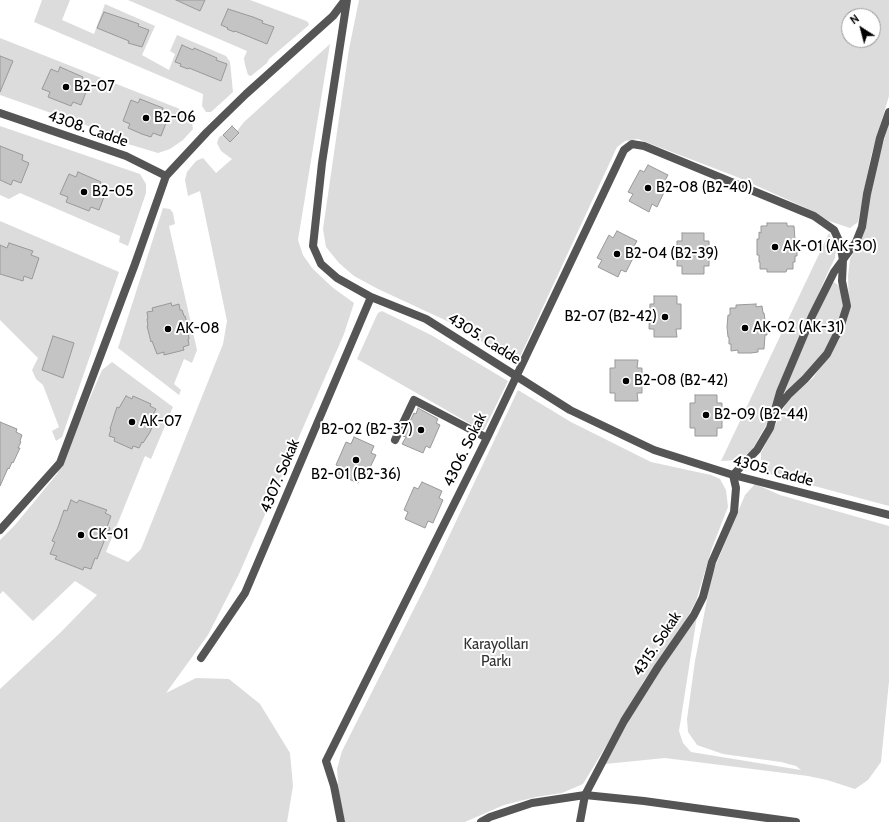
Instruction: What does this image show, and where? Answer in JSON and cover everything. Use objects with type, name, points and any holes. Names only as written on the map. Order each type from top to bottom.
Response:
[{"type":"street","points":[[0,530],[60,463],[103,345],[135,264],[166,176],[207,132],[246,94],[333,16],[346,0]]},
{"type":"street","name":"4305. Cadde","points":[[346,0],[322,163],[313,246],[321,264],[337,278],[371,297],[426,319],[570,410],[654,450],[733,475],[889,515]]},
{"type":"street","points":[[733,475],[757,450],[770,428],[780,392],[812,316],[834,272],[856,242],[862,227],[867,194],[880,138],[889,112]]},
{"type":"street","name":"4308. Cadde","points":[[0,113],[126,156],[166,176]]},
{"type":"street","name":"4306. Sokak","points":[[341,822],[334,786],[326,761],[487,438],[624,150],[632,144],[644,146],[814,216],[834,230],[840,243],[842,260]]},
{"type":"street","points":[[776,410],[827,354],[840,328],[847,306],[842,281],[842,260]]},
{"type":"street","name":"4307. Sokak","points":[[201,658],[245,593],[371,297]]},
{"type":"street","points":[[395,440],[414,400],[487,438]]},
{"type":"street","name":"4315. Sokak","points":[[580,822],[585,795],[624,721],[658,667],[694,615],[703,597],[712,562],[734,512],[736,488],[733,475]]},
{"type":"street","points":[[481,822],[490,817],[532,803],[585,795],[644,801],[796,822]]},
{"type":"green space","points":[[42,0],[70,0],[62,20],[94,34],[105,4],[155,26],[142,55],[169,70],[175,54],[170,51],[177,35],[226,56],[230,62],[233,92],[211,112],[206,112],[202,106],[203,94],[34,22]]},
{"type":"green space","points":[[128,0],[250,0],[304,20],[308,22],[309,25],[251,76],[248,75],[245,65],[244,58],[247,51]]},
{"type":"green space","points":[[359,0],[889,0],[889,96],[871,156],[858,222],[850,228],[829,221],[815,212],[737,177],[638,139],[625,141],[617,147],[518,361],[515,364],[460,327],[378,289],[354,276],[339,263],[326,247],[323,229],[349,49]]},
{"type":"green space","points":[[0,38],[185,111],[191,116],[193,129],[183,140],[170,149],[158,153],[108,138],[94,128],[0,95]]},
{"type":"green space","points":[[330,44],[298,240],[303,255],[312,268],[332,287],[354,303],[344,334],[239,574],[208,635],[166,693],[196,678],[229,679],[260,704],[290,753],[293,786],[287,822],[0,822],[0,689],[61,632],[97,595],[75,581],[33,621],[3,591],[0,594],[0,540],[15,525],[57,474],[102,370],[112,362],[173,407],[151,459],[145,456],[106,552],[128,562],[141,549],[223,344],[227,321],[200,191],[188,196],[185,180],[187,172],[196,161],[203,158],[216,173],[232,159],[221,151],[217,143],[219,137],[223,135],[230,142],[239,134],[237,131],[244,122]]},
{"type":"green space","points":[[889,123],[889,506],[762,472],[761,453],[787,402],[813,378],[839,340],[849,312],[848,276],[850,259],[861,239],[878,161]]},
{"type":"green space","points":[[0,126],[140,174],[146,184],[146,193],[128,246],[119,242],[120,236],[20,193],[9,199],[0,195]]},
{"type":"green space","points":[[163,208],[170,209],[173,213],[175,224],[169,226],[197,350],[192,363],[184,359],[174,384],[181,390],[179,395],[118,348]]},
{"type":"green space","points":[[0,221],[119,272],[62,437],[56,441],[52,431],[59,427],[43,385],[36,379],[32,370],[38,358],[0,320]]},
{"type":"green space","points":[[829,233],[836,250],[835,258],[776,392],[770,418],[752,450],[739,460],[721,461]]},
{"type":"green space","points":[[834,282],[843,293],[843,314],[829,346],[806,374],[784,393],[826,294]]},
{"type":"green space","points":[[382,311],[431,335],[508,381],[484,430],[481,430],[357,359],[378,313]]},
{"type":"green space","name":"Karayolları Parkı","points":[[518,390],[571,422],[651,462],[711,475],[720,479],[726,490],[728,507],[712,548],[696,601],[683,626],[643,682],[583,784],[562,793],[536,797],[504,805],[465,822],[345,822],[339,795],[337,769],[342,751],[425,587]]},
{"type":"green space","points":[[755,484],[780,495],[889,526],[889,681],[881,762],[868,780],[855,789],[827,780],[808,776],[665,758],[605,764],[634,710],[659,669],[697,616],[679,731],[683,743],[691,752],[801,770],[796,766],[781,762],[723,754],[697,745],[688,732],[687,719],[695,661],[712,574],[745,495]]},
{"type":"building","points":[[176,0],[205,0],[200,11]]},
{"type":"building","points":[[228,9],[253,17],[263,21],[262,23],[274,27],[267,44],[235,31],[234,32],[221,25]]},
{"type":"building","points":[[104,12],[139,24],[138,26],[149,30],[142,47],[128,43],[129,41],[97,28]]},
{"type":"building","points":[[182,45],[193,50],[194,48],[227,64],[221,81],[189,68],[180,66],[181,64],[175,62]]},
{"type":"building","points":[[0,56],[13,61],[0,92]]},
{"type":"building","name":"B2-07","points":[[60,67],[83,77],[81,81],[89,84],[81,105],[73,102],[71,106],[48,97],[50,92],[42,89],[51,69],[58,72]]},
{"type":"building","name":"B2-06","points":[[140,99],[163,108],[162,112],[169,115],[161,136],[153,133],[151,137],[142,134],[128,128],[130,124],[123,121],[131,100],[138,103]]},
{"type":"building","points":[[232,126],[239,133],[230,142],[223,135]]},
{"type":"building","points":[[0,146],[23,155],[22,160],[29,163],[21,183],[13,180],[11,185],[0,180]]},
{"type":"building","name":"B2-08 (B2-40)","points":[[648,165],[668,175],[664,182],[668,184],[657,207],[652,204],[649,212],[629,201],[633,194],[628,192],[640,170],[644,172]]},
{"type":"building","name":"B2-05","points":[[78,172],[101,182],[99,186],[107,189],[99,210],[91,207],[89,211],[66,202],[68,197],[60,194],[69,174],[76,177]]},
{"type":"building","name":"AK-01 (AK-30)","points":[[767,223],[787,223],[787,226],[794,226],[795,240],[797,240],[797,256],[795,256],[795,262],[793,262],[793,269],[787,269],[786,272],[767,272],[767,269],[760,269],[759,255],[757,255],[757,239],[759,239],[759,232],[761,233],[761,226],[767,226]]},
{"type":"building","name":"B2-04 (B2-39)","points":[[617,231],[637,241],[633,248],[637,250],[626,272],[621,270],[618,277],[598,267],[602,260],[597,258],[609,235],[613,238]]},
{"type":"building","points":[[682,233],[704,233],[704,241],[709,241],[709,266],[704,266],[704,274],[682,274],[682,266],[677,266],[677,241],[682,241]]},
{"type":"building","points":[[9,243],[33,251],[31,255],[39,258],[32,279],[24,276],[23,281],[0,274],[0,245],[7,248]]},
{"type":"building","name":"B2-07 (B2-42)","points":[[654,296],[677,296],[677,304],[681,304],[681,329],[676,329],[677,337],[654,337],[654,329],[649,329],[650,304],[654,304]]},
{"type":"building","name":"AK-08","points":[[171,303],[172,306],[179,304],[180,310],[182,310],[185,316],[189,332],[189,345],[183,347],[184,350],[164,355],[164,352],[157,354],[152,341],[151,342],[147,326],[147,312],[153,311],[152,308]]},
{"type":"building","name":"AK-02 (AK-31)","points":[[756,304],[756,307],[762,306],[766,320],[767,335],[765,335],[764,349],[758,349],[758,352],[751,353],[738,353],[738,350],[731,351],[727,327],[730,308],[736,308],[736,305]]},
{"type":"building","points":[[53,336],[74,343],[63,378],[42,370]]},
{"type":"building","name":"B2-08 (B2-42)","points":[[615,360],[638,360],[637,368],[642,368],[642,393],[637,393],[638,401],[615,401],[615,393],[610,393],[610,368],[615,368]]},
{"type":"building","name":"B2-09 (B2-44)","points":[[695,395],[717,395],[717,403],[722,403],[722,428],[717,428],[717,436],[695,436],[695,428],[690,428],[690,403],[695,403]]},
{"type":"building","name":"AK-07","points":[[126,396],[132,399],[133,396],[151,404],[150,406],[156,409],[152,422],[154,423],[150,432],[139,448],[133,446],[132,449],[114,441],[115,438],[109,436],[117,407],[119,408]]},
{"type":"building","name":"B2-02 (B2-37)","points":[[418,408],[438,419],[436,423],[440,425],[430,448],[426,446],[423,453],[402,444],[406,437],[403,436]]},
{"type":"building","points":[[0,422],[17,429],[16,432],[22,435],[18,448],[20,448],[13,463],[12,462],[9,469],[8,468],[0,486]]},
{"type":"building","name":"B2-01 (B2-36)","points":[[354,437],[374,446],[371,453],[376,455],[365,478],[361,476],[358,483],[337,474],[341,467],[336,465],[346,442],[351,444]]},
{"type":"building","points":[[422,482],[442,491],[439,498],[443,500],[433,523],[428,521],[425,528],[405,519],[408,512],[404,510],[414,487],[418,489]]},
{"type":"building","name":"CK-01","points":[[71,500],[77,503],[79,500],[107,510],[105,513],[111,516],[107,527],[110,528],[97,559],[95,558],[91,569],[84,567],[83,570],[55,559],[57,556],[50,554],[55,542],[52,541],[64,510],[67,511]]},
{"type":"place","name":"B2-07","points":[[66,87]]},
{"type":"place","name":"B2-06","points":[[146,118]]},
{"type":"place","name":"B2-08 (B2-40)","points":[[648,188]]},
{"type":"place","name":"B2-05","points":[[84,192]]},
{"type":"place","name":"AK-01 (AK-30)","points":[[775,247]]},
{"type":"place","name":"B2-04 (B2-39)","points":[[617,254]]},
{"type":"place","name":"B2-07 (B2-42)","points":[[665,317]]},
{"type":"place","name":"AK-02 (AK-31)","points":[[745,328]]},
{"type":"place","name":"AK-08","points":[[168,329]]},
{"type":"place","name":"B2-08 (B2-42)","points":[[626,381]]},
{"type":"place","name":"B2-09 (B2-44)","points":[[706,415]]},
{"type":"place","name":"AK-07","points":[[132,422]]},
{"type":"place","name":"B2-02 (B2-37)","points":[[421,430]]},
{"type":"place","name":"B2-01 (B2-36)","points":[[356,460]]},
{"type":"place","name":"CK-01","points":[[81,535]]}]
